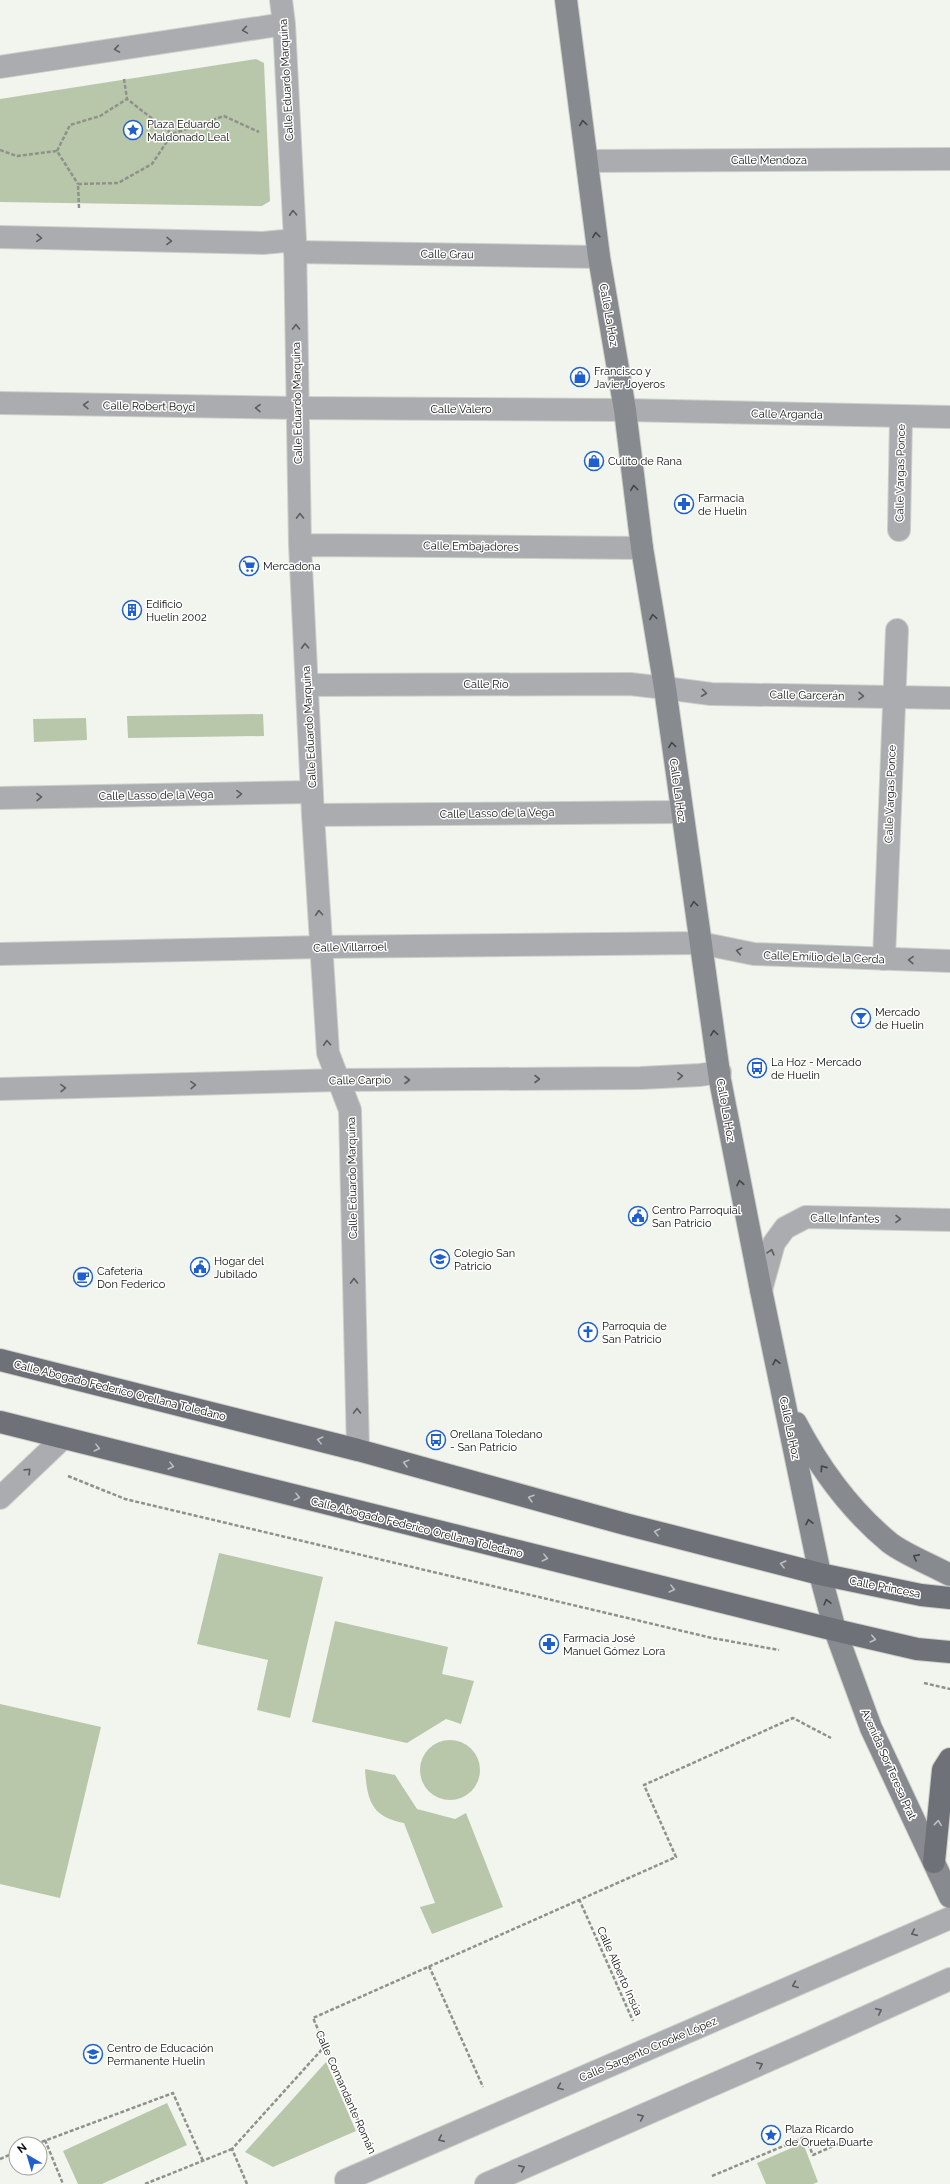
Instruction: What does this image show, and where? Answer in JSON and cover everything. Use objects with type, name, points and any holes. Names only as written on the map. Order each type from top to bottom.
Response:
[{"type":"main road","name":"Calle La Hoz","points":[[566,0],[599,257],[625,410],[642,548],[665,688],[681,812],[720,1072],[761,1290],[820,1574],[835,1630]]},
{"type":"main road","name":"Calle Abogado Federico Orellana Toledano","points":[[0,1360],[358,1450],[625,1524],[820,1574]]},
{"type":"main road","points":[[784,1401],[809,1448],[846,1501],[891,1544],[950,1575]]},
{"type":"main road","name":"Calle Abogado Federico Orellana Toledano","points":[[0,1422],[62,1439],[835,1630]]},
{"type":"main road","name":"Calle Princesa","points":[[820,1574],[920,1595],[950,1598]]},
{"type":"main road","points":[[835,1630],[917,1649],[950,1652]]},
{"type":"main road","name":"Avenida Sor Teresa Prat","points":[[835,1630],[871,1728],[950,1896]]},
{"type":"main road","points":[[934,1862],[943,1770],[950,1760]]},
{"type":"street","name":"Calle Eduardo Marquina","points":[[281,0],[284,24],[295,246],[300,545],[313,815],[328,1052],[350,1110],[358,1450]]},
{"type":"street","points":[[0,67],[284,24]]},
{"type":"street","name":"Calle Mendoza","points":[[588,162],[950,159]]},
{"type":"street","name":"Calle Grau","points":[[0,237],[78,240],[263,242],[295,246],[599,257]]},
{"type":"street","name":"Calle Robert Boyd","points":[[0,403],[297,408]]},
{"type":"street","name":"Calle Valero","points":[[297,408],[625,410]]},
{"type":"street","name":"Calle Arganda","points":[[625,410],[950,417]]},
{"type":"street","name":"Calle Vargas Ponce","points":[[898,530],[901,417]]},
{"type":"street","name":"Calle Embajadores","points":[[300,545],[642,548]]},
{"type":"street","name":"Calle Vargas Ponce","points":[[884,959],[893,696],[897,630]]},
{"type":"street","name":"Calle Río","points":[[307,685],[630,684],[665,688]]},
{"type":"street","name":"Calle Garcerán","points":[[665,688],[711,694],[950,698]]},
{"type":"street","name":"Calle Lasso de la Vega","points":[[0,798],[312,792]]},
{"type":"street","name":"Calle Lasso de la Vega","points":[[313,815],[681,812]]},
{"type":"street","name":"Calle Emilio de la Cerda","points":[[700,943],[754,954],[950,961]]},
{"type":"street","name":"Calle Villarroel","points":[[0,954],[321,947],[700,943]]},
{"type":"street","name":"Calle Carpio","points":[[0,1089],[339,1080],[641,1078],[700,1075],[720,1072]]},
{"type":"street","name":"Calle Infantes","points":[[761,1290],[774,1242],[785,1228],[806,1217],[950,1220]]},
{"type":"street","points":[[0,1498],[62,1439]]},
{"type":"street","name":"Calle Sargento Crooke López","points":[[347,2182],[378,2166],[950,1918]]},
{"type":"street","points":[[486,2184],[806,2044],[950,1979]]},
{"type":"path","points":[[122,48],[127,99],[172,134]]},
{"type":"path","points":[[57,151],[70,125],[100,116],[127,99]]},
{"type":"path","points":[[78,184],[118,183],[152,164],[172,134],[224,116],[260,133]]},
{"type":"path","points":[[0,150],[17,156],[57,151]]},
{"type":"path","points":[[57,151],[78,184],[78,240]]},
{"type":"path","points":[[33,1467],[74,1478],[132,1501],[712,1638],[780,1650]]},
{"type":"path","points":[[918,1682],[950,1689]]},
{"type":"path","points":[[495,2115],[429,1966],[676,1856],[644,1785],[793,1718],[831,1738]]},
{"type":"path","name":"Calle Alberto Insúa","points":[[579,1899],[646,2050]]},
{"type":"path","name":"Calle Comandante Román","points":[[378,2166],[313,2018],[429,1966]]},
{"type":"path","points":[[145,2184],[232,2149],[326,2046]]},
{"type":"path","points":[[48,2139],[173,2093],[203,2161]]},
{"type":"path","points":[[712,2176],[805,2137],[812,2155],[847,2140]]},
{"type":"path","points":[[48,2147],[63,2184]]},
{"type":"path","points":[[232,2149],[247,2184]]},
{"type":"green space","points":[[256,59],[264,63],[270,201],[262,206],[0,202],[0,99]]},
{"type":"green space","points":[[263,714],[264,736],[128,738],[127,716]]},
{"type":"green space","points":[[86,718],[87,740],[34,742],[33,719]]},
{"type":"green space","points":[[219,1553],[323,1577],[290,1718],[257,1710],[268,1660],[197,1644]]},
{"type":"green space","points":[[335,1621],[448,1647],[442,1674],[474,1681],[461,1724],[446,1719],[407,1743],[312,1722]]},
{"type":"green space","points":[[0,1704],[101,1727],[60,1898],[0,1884]]},
{"type":"green space","points":[[450,1740],[467,1745],[475,1753],[480,1770],[475,1787],[467,1795],[450,1800],[433,1795],[425,1787],[420,1770],[425,1753],[433,1745]]},
{"type":"green space","points":[[365,1769],[395,1775],[417,1809],[455,1819],[466,1813],[503,1907],[432,1934],[420,1907],[435,1903],[404,1823],[384,1816],[373,1805],[367,1790]]},
{"type":"green space","points":[[326,2062],[356,2131],[273,2167],[245,2152]]},
{"type":"green space","points":[[167,2103],[187,2145],[102,2184],[78,2184],[63,2151]]},
{"type":"green space","points":[[803,2143],[818,2182],[813,2184],[766,2184],[757,2163]]},
{"type":"place","name":"Plaza Eduardo Maldonado Leal","points":[[133,130]]},
{"type":"place","name":"Francisco y Javier Joyeros","points":[[580,377]]},
{"type":"place","name":"Culito de Rana","points":[[594,461]]},
{"type":"place","name":"Farmacia de Huelin","points":[[684,504]]},
{"type":"place","name":"Mercadona","points":[[249,566]]},
{"type":"place","name":"Edificio Huelin 2002","points":[[132,610]]},
{"type":"place","name":"Mercado de Huelin","points":[[861,1018]]},
{"type":"place","name":"La Hoz - Mercado de Huelin","points":[[757,1068]]},
{"type":"place","name":"Centro Parroquial San Patricio","points":[[638,1216]]},
{"type":"place","name":"Colegio San Patricio","points":[[440,1259]]},
{"type":"place","name":"Hogar del Jubilado","points":[[200,1267]]},
{"type":"place","name":"Cafetería Don Federico","points":[[83,1277]]},
{"type":"place","name":"Parroquia de San Patricio","points":[[588,1332]]},
{"type":"place","name":"Orellana Toledano - San Patricio","points":[[436,1440]]},
{"type":"place","name":"Farmacia José Manuel Gómez Lora","points":[[549,1644]]},
{"type":"place","name":"Centro de Educación Permanente Huelin","points":[[93,2054]]},
{"type":"place","name":"Plaza Ricardo de Orueta Duarte","points":[[771,2135]]}]
